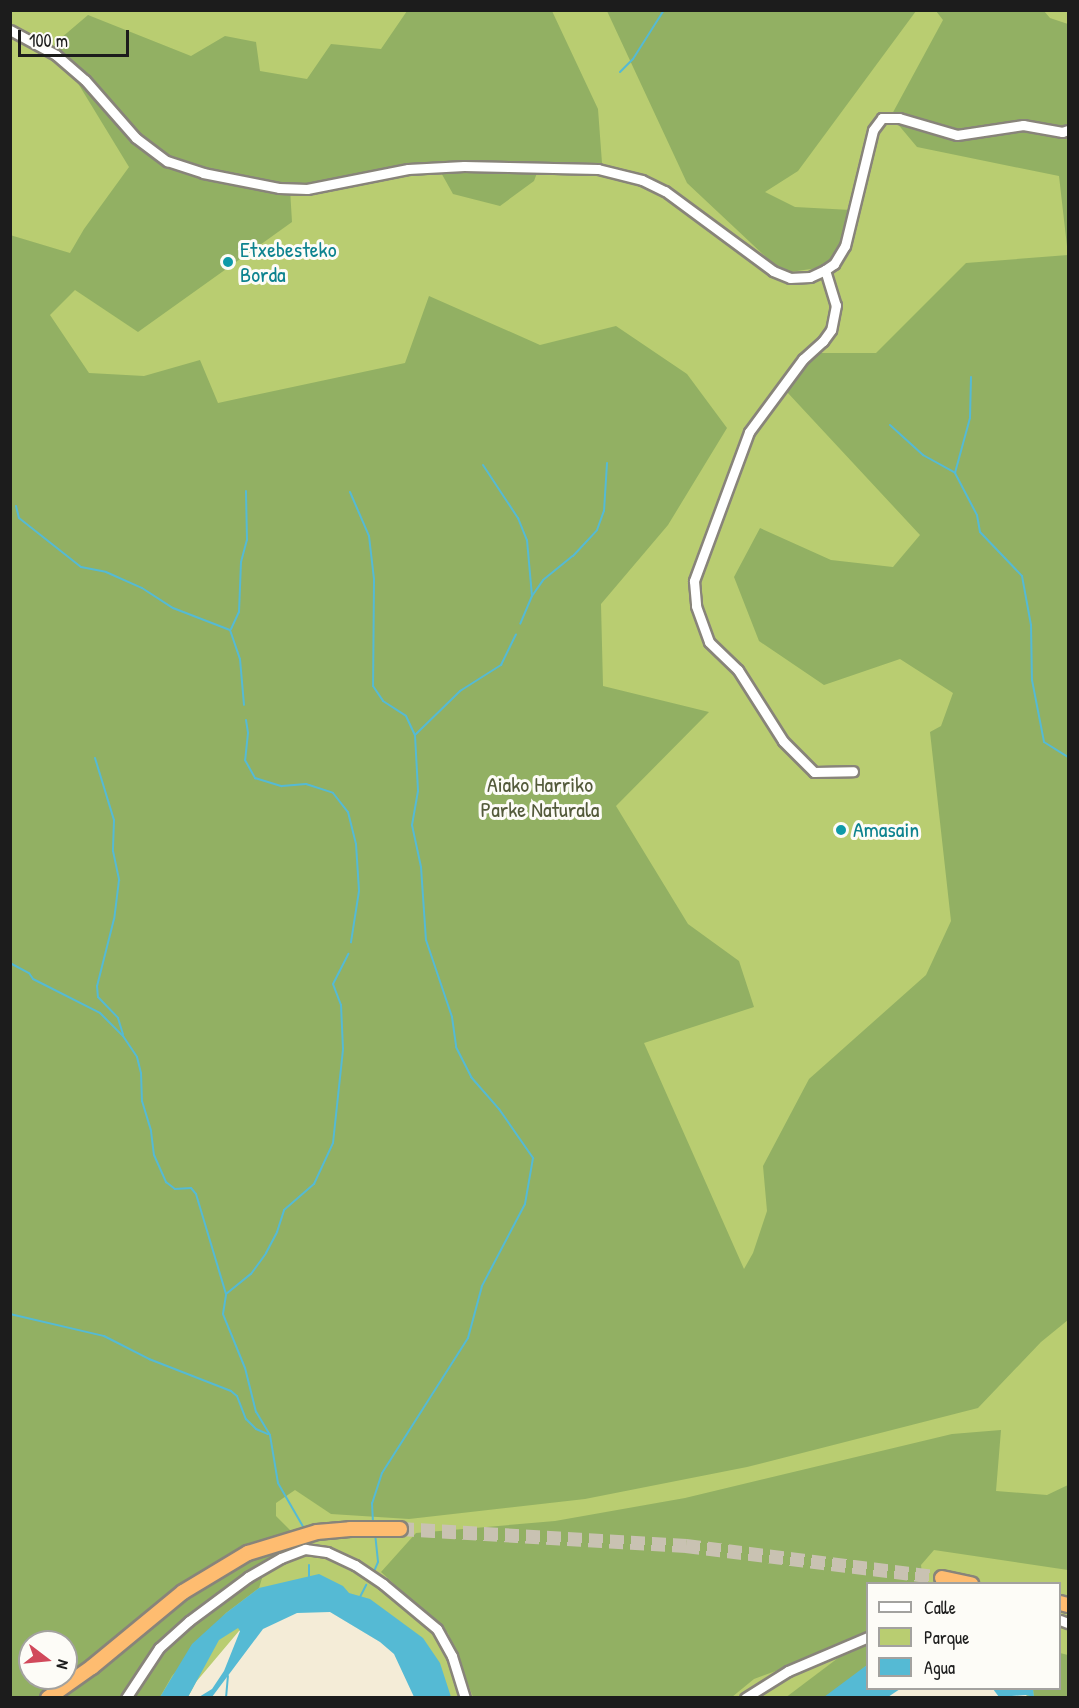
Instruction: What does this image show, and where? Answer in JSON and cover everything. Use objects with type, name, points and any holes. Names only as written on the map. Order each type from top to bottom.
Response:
[{"type":"highway","points":[[48,1698],[92,1667],[183,1592],[226,1564],[248,1553],[316,1533],[393,1529]]},
{"type":"highway","points":[[942,1578],[961,1582]]},
{"type":"street","points":[[10,30],[56,55],[85,80],[136,138],[167,161],[203,173],[279,188],[307,189],[408,169],[476,166],[598,169],[642,180],[666,191],[781,275],[790,278],[810,277],[825,270],[834,264],[846,246],[873,130],[882,118],[899,118],[957,135],[1023,125],[1062,132],[1068,130]]},
{"type":"street","points":[[825,270],[836,305],[831,330],[823,341],[803,359],[748,432],[706,542],[694,581],[696,606],[709,642],[738,670],[783,741],[814,772],[853,771]]},
{"type":"street","points":[[126,1698],[159,1648],[189,1621],[248,1577],[281,1558],[306,1549],[327,1552],[355,1565],[384,1584],[437,1629],[452,1656],[465,1698]]},
{"type":"street","points":[[745,1698],[788,1671],[866,1637]]},
{"type":"green space","name":"Aiako Harriko Parke Naturala","points":[[11,11],[1068,11],[1068,1697],[1028,1697],[1021,1690],[1061,1690],[1061,1582],[866,1582],[866,1689],[854,1697],[429,1697],[419,1671],[344,1608],[278,1606],[239,1631],[196,1682],[188,1697],[11,1698]]},
{"type":"green space","name":"Aiako Harriko Parke Naturala","points":[[407,11],[552,11],[598,109],[602,163],[541,162],[534,181],[500,206],[453,194],[439,169],[290,189],[292,222],[138,332],[75,290],[50,315],[89,373],[144,376],[200,360],[218,403],[405,363],[429,296],[540,345],[616,326],[687,374],[727,428],[668,525],[601,604],[603,686],[709,712],[616,806],[688,924],[739,961],[754,1007],[644,1043],[744,1269],[753,1253],[767,1211],[763,1166],[809,1079],[926,975],[951,921],[930,732],[941,726],[953,693],[900,659],[824,685],[759,641],[734,577],[760,528],[831,560],[893,567],[920,535],[787,392],[815,353],[876,353],[966,263],[1068,255],[1068,1320],[1041,1342],[978,1408],[747,1467],[585,1499],[409,1519],[331,1514],[295,1490],[276,1503],[276,1516],[295,1535],[290,1548],[267,1562],[259,1588],[226,1613],[172,1676],[160,1697],[11,1697],[10,235],[70,253],[84,229],[129,167],[54,44],[88,15],[191,56],[225,36],[256,42],[260,71],[307,79],[331,44],[381,49]]},
{"type":"green space","points":[[607,11],[916,11],[798,171],[765,192],[795,207],[851,210],[832,266],[783,273],[687,183]]},
{"type":"green space","points":[[936,11],[1044,11],[1050,18],[1068,24],[1068,255],[1059,176],[917,147],[891,116],[943,20]]},
{"type":"green space","points":[[1001,1430],[996,1491],[1047,1495],[1068,1485],[1068,1570],[934,1550],[921,1565],[923,1582],[866,1582],[866,1638],[754,1679],[732,1697],[473,1697],[448,1633],[381,1572],[416,1533],[555,1521],[685,1498],[952,1434]]},
{"type":"green space","points":[[866,1645],[866,1666],[833,1693],[824,1697],[785,1698],[846,1652]]},
{"type":"green space","points":[[1061,1653],[1068,1655],[1068,1697],[1034,1697],[1033,1690],[1061,1690]]},
{"type":"water","points":[[319,1574],[343,1586],[349,1593],[370,1599],[423,1638],[440,1663],[451,1697],[414,1697],[394,1654],[380,1642],[330,1612],[297,1613],[263,1629],[212,1697],[199,1697],[212,1689],[224,1671],[240,1631],[238,1628],[219,1640],[188,1697],[160,1697],[192,1644],[226,1613],[259,1588]]},
{"type":"water","points":[[866,1666],[866,1690],[898,1690],[888,1697],[824,1697]]},
{"type":"water","points":[[994,1690],[1033,1690],[1034,1697],[1026,1695],[999,1697]]},
{"type":"waterway","points":[[620,72],[633,59],[664,10]]},
{"type":"waterway","points":[[971,377],[970,418],[955,473],[977,515],[980,532],[1022,576],[1031,625],[1032,680],[1044,742],[1068,757]]},
{"type":"waterway","points":[[890,425],[923,455],[955,473]]},
{"type":"waterway","points":[[532,596],[543,580],[573,556],[597,530],[604,511],[607,463]]},
{"type":"waterway","points":[[483,465],[518,518],[527,540],[532,596],[520,624]]},
{"type":"waterway","points":[[231,629],[239,612],[241,562],[247,540],[246,491]]},
{"type":"waterway","points":[[350,492],[369,536],[374,579],[373,686],[383,701],[406,716],[415,735],[418,791],[412,825],[421,867],[426,940],[452,1017],[456,1047],[471,1077],[499,1109],[533,1158],[525,1204],[482,1286],[468,1338],[382,1473],[372,1503],[373,1525]]},
{"type":"waterway","points":[[16,506],[19,518],[81,567],[106,572],[142,588],[173,608],[230,630],[240,659],[244,705]]},
{"type":"waterway","points":[[416,734],[460,691],[501,665],[516,634]]},
{"type":"waterway","points":[[246,720],[248,733],[245,760],[255,778],[282,786],[306,784],[333,793],[348,812],[356,844],[359,891],[351,942]]},
{"type":"waterway","points":[[95,758],[114,820],[113,851],[119,880],[114,919],[97,986],[98,997],[118,1018],[123,1034]]},
{"type":"waterway","points":[[305,1530],[278,1483],[270,1435],[256,1412],[245,1368],[223,1314],[226,1294],[251,1274],[266,1253],[277,1232],[284,1210],[314,1184],[333,1143],[343,1049],[341,1005],[333,984],[348,954]]},
{"type":"waterway","points":[[10,963],[29,973],[33,979],[100,1013],[123,1036],[137,1057],[141,1073],[142,1101],[151,1131],[154,1155],[166,1182],[175,1189],[191,1188],[196,1194],[226,1294]]},
{"type":"waterway","points":[[10,1314],[104,1336],[149,1359],[231,1391],[237,1396],[246,1419],[256,1429],[268,1434]]},
{"type":"waterway","points":[[375,1533],[378,1562],[375,1569]]},
{"type":"waterway","points":[[309,1565],[309,1577]]},
{"type":"waterway","points":[[359,1599],[366,1585]]},
{"type":"waterway","points":[[226,1698],[228,1676]]},
{"type":"tunnel","points":[[400,1529],[686,1546],[942,1578]]},
{"type":"place","name":"Etxebesteko Borda","points":[[228,262]]},
{"type":"place","name":"Amasain","points":[[841,830]]}]
